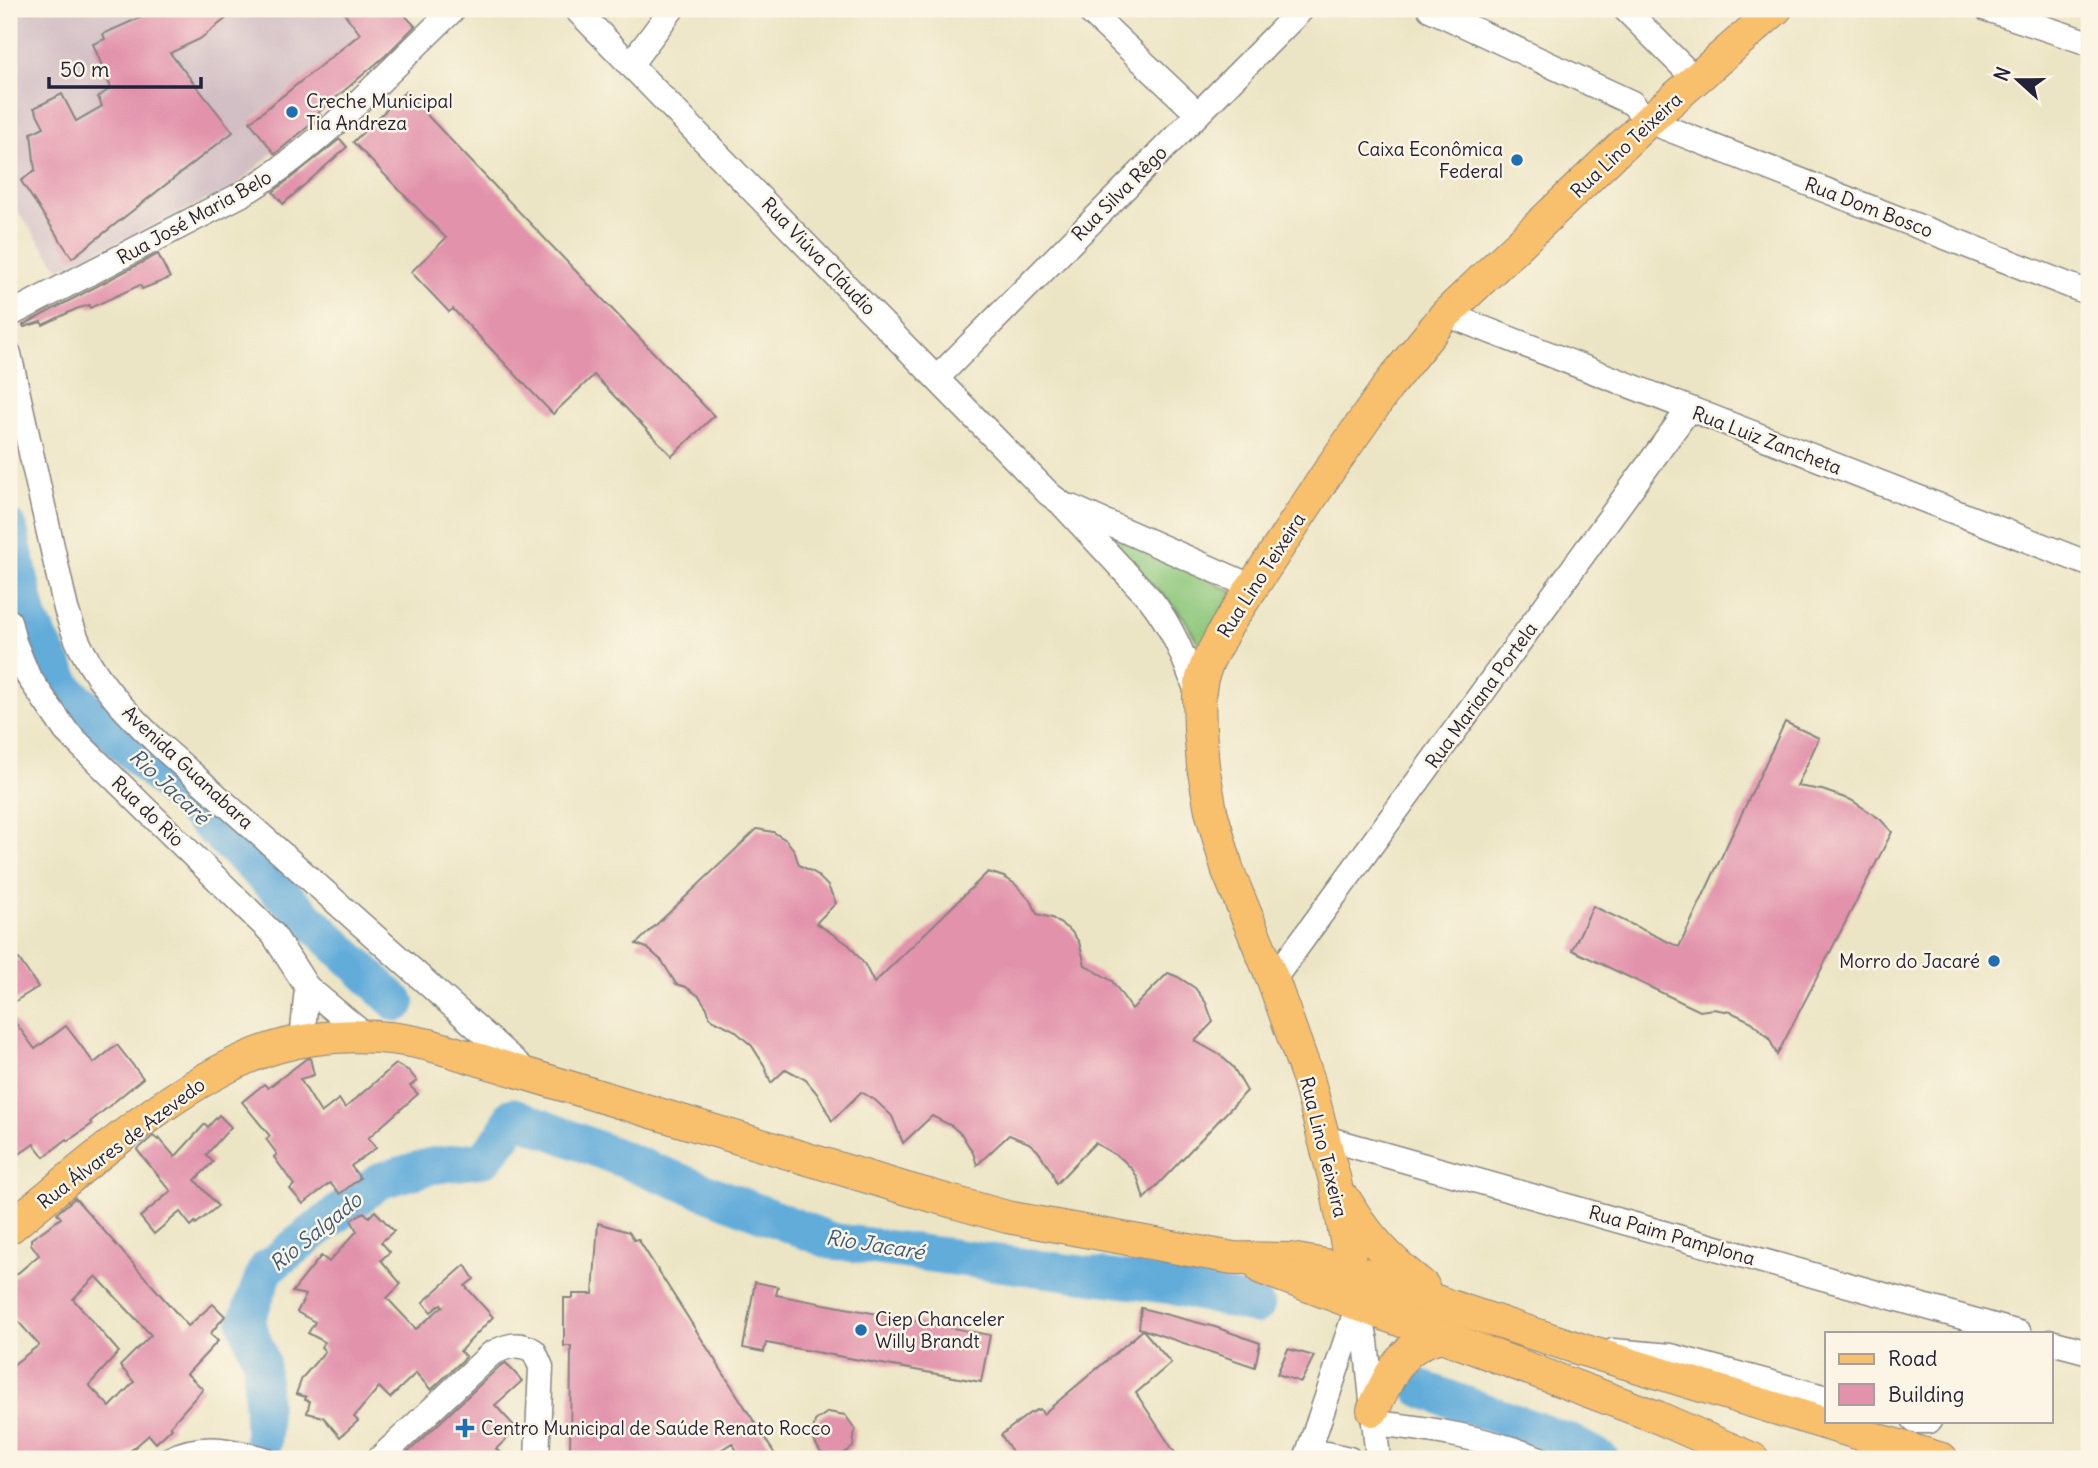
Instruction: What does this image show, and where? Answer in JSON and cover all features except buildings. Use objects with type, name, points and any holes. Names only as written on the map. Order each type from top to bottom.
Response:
[{"type":"main road","name":"Rua Lino Teixeira","points":[[1358,1304],[1335,1181],[1308,1078],[1273,980],[1231,880],[1216,831],[1203,766],[1199,697],[1202,678],[1208,661],[1253,587],[1391,382],[1446,314],[1648,121],[1776,9]]},
{"type":"main road","name":"Rua Álvares de Azevedo","points":[[9,1228],[118,1140],[184,1093],[247,1058],[302,1041],[367,1037],[430,1045],[969,1207],[1049,1226],[1233,1258]]},
{"type":"main road","points":[[1335,1181],[1357,1220],[1386,1256],[1447,1305]]},
{"type":"main road","points":[[1233,1258],[1291,1259],[1353,1270],[1447,1305],[1583,1350],[1942,1459]]},
{"type":"main road","points":[[1233,1258],[1657,1418],[1753,1459]]},
{"type":"main road","points":[[1373,1416],[1396,1366],[1412,1346],[1442,1336]]},
{"type":"street","name":"Rua José Maria Belo","points":[[9,314],[273,176],[302,153],[454,9]]},
{"type":"street","name":"Rua Viúva Cláudio","points":[[576,9],[1049,494],[1061,503]]},
{"type":"street","points":[[629,65],[672,9]]},
{"type":"street","points":[[1087,9],[1198,114]]},
{"type":"street","name":"Rua Silva Rêgo","points":[[937,378],[1302,9]]},
{"type":"street","points":[[1430,9],[1632,103],[1648,121]]},
{"type":"street","points":[[1625,9],[1696,80]]},
{"type":"street","points":[[1987,9],[2089,43]]},
{"type":"street","name":"Rua Dom Bosco","points":[[1648,121],[2089,293]]},
{"type":"street","name":"Rua Luiz Zancheta","points":[[1446,314],[2089,564]]},
{"type":"street","name":"Avenida Guanabara","points":[[9,354],[66,609],[81,649],[101,681],[126,713],[163,748],[528,1076]]},
{"type":"street","name":"Rua Mariana Portela","points":[[1273,980],[1689,409]]},
{"type":"street","points":[[1061,503],[1253,587]]},
{"type":"street","points":[[1061,503],[1161,613],[1181,650],[1199,697]]},
{"type":"street","name":"Rua do Rio","points":[[9,621],[14,642],[28,676],[66,731],[273,933],[307,987],[367,1037]]},
{"type":"street","points":[[302,1041],[307,987]]},
{"type":"street","name":"Rua Paim Pamplona","points":[[1325,1138],[2012,1332]]},
{"type":"street","points":[[1358,1304],[1366,1341],[1378,1459]]},
{"type":"street","points":[[1306,1459],[1358,1304]]},
{"type":"street","points":[[2052,1342],[2089,1352]]},
{"type":"street","points":[[379,1459],[491,1354],[510,1346],[528,1347],[539,1359],[541,1367],[537,1459]]},
{"type":"street","points":[[1583,1350],[1664,1355],[1825,1397]]},
{"type":"street","points":[[1373,1416],[1464,1435],[1540,1459]]},
{"type":"street","points":[[170,1459],[185,1452],[216,1448],[264,1459]]},
{"type":"street","points":[[1314,1459],[1327,1454],[1349,1459]]},
{"type":"shaded area","points":[[16,9],[392,9],[250,121],[273,152],[235,187],[59,269],[9,199],[9,136],[19,37]]},
{"type":"green space","points":[[1109,532],[1233,592],[1201,648],[1184,618],[1108,542]]},
{"type":"waterway","name":"Rio Jacaré","points":[[9,528],[29,619],[67,690],[397,1003]]},
{"type":"waterway","name":"Rio Jacaré","points":[[263,1442],[261,1361],[246,1322],[266,1269],[379,1181],[431,1166],[484,1159],[504,1135],[513,1116],[831,1241],[1172,1286],[1256,1306]]},
{"type":"waterway","name":"Rio Jacaré","points":[[1422,1389],[1569,1442],[1601,1459]]},
{"type":"place","name":"Creche Municipal Tia Andreza","points":[[292,112]]},
{"type":"place","name":"Caixa Econômica Federal","points":[[1517,160]]},
{"type":"place","name":"Morro do Jacaré","points":[[1994,961]]},
{"type":"place","name":"Ciep Chanceler Willy Brandt","points":[[861,1330]]},
{"type":"place","name":"Centro Municipal de Saúde Renato Rocco","points":[[465,1428]]},
{"type":"water label","name":"Rio Salgado","points":[[316,1232]]}]
